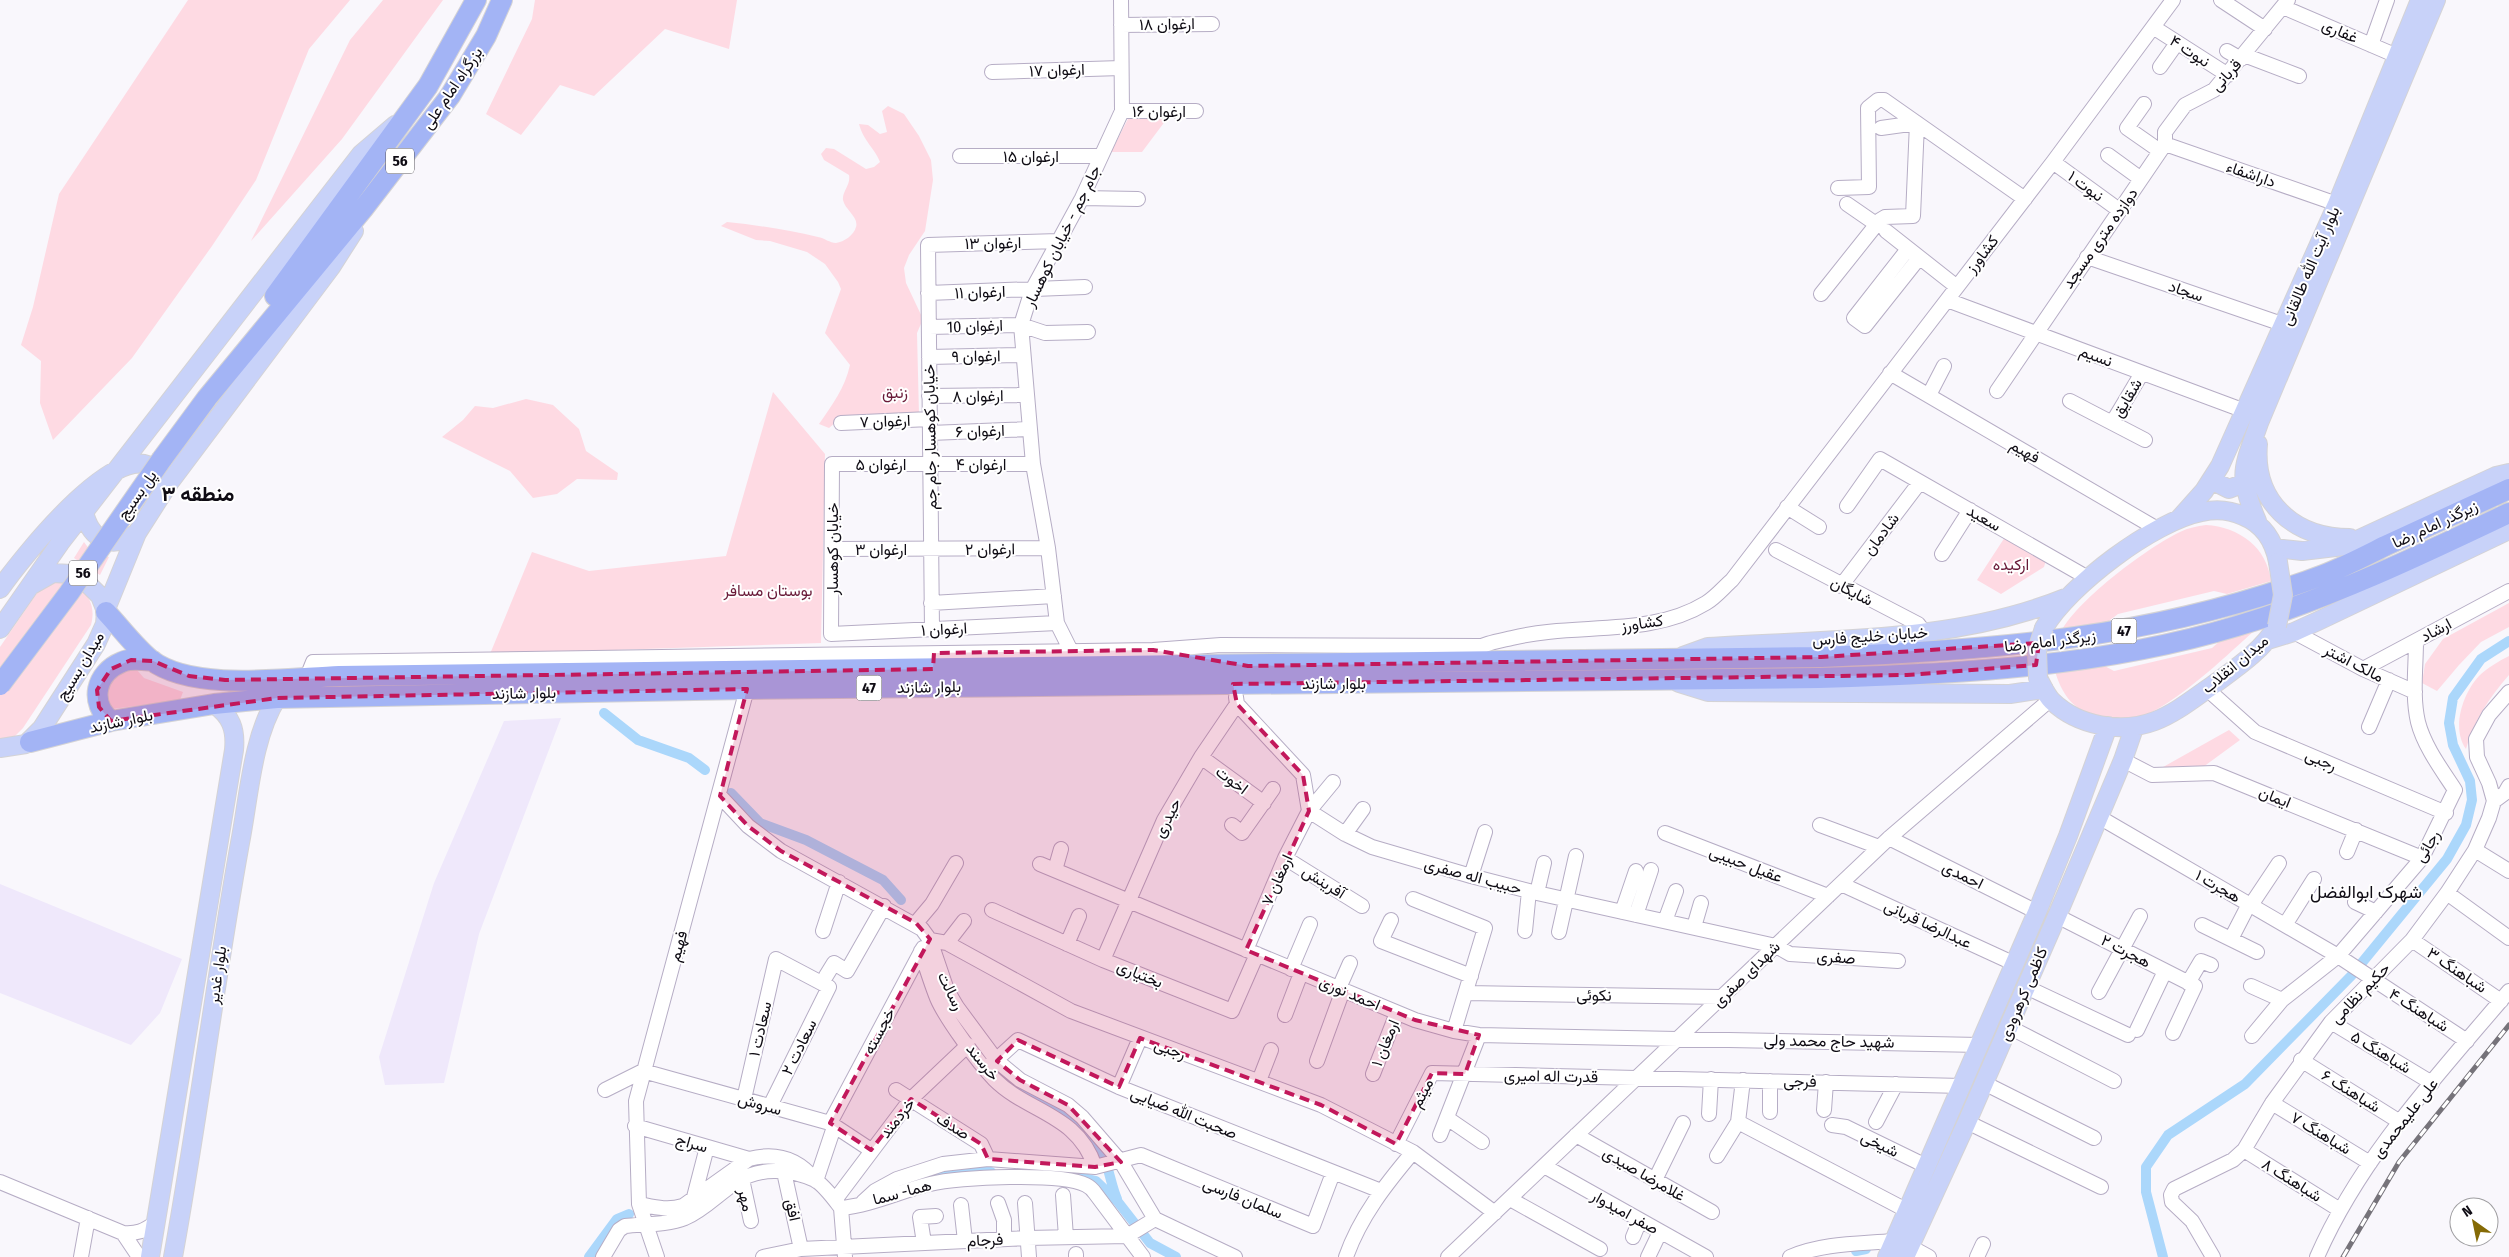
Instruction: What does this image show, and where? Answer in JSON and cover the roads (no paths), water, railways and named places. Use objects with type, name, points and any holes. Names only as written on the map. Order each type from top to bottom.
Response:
[{"type":"highway","name":"بزرگراه امام علی","points":[[275,306],[401,120],[428,86],[476,0]]},
{"type":"highway","name":"بزرگراه امام علی","points":[[275,306],[363,209],[450,96],[486,36],[502,0]]},
{"type":"highway","name":"پل بسیج","points":[[0,670],[158,456],[207,398],[275,306]]},
{"type":"highway","name":"پل بسیج","points":[[0,685],[69,593],[158,456]]},
{"type":"highway","name":"زیرگذر امام رضا","points":[[1713,659],[1946,652],[2036,643],[2129,630],[2242,602],[2325,575],[2509,489]]},
{"type":"highway","name":"زیرگذر امام رضا","points":[[1713,680],[1907,675],[1982,670],[2056,663],[2182,640],[2237,626],[2328,594],[2509,513]]},
{"type":"highway","name":"بلوار شازند","points":[[106,611],[153,661],[170,670],[208,679],[307,677],[446,668],[933,661],[1248,666],[1713,659]]},
{"type":"highway","points":[[110,721],[102,714],[96,698],[97,690],[107,674],[116,664],[124,661],[153,661]]},
{"type":"highway","name":"بلوار شازند","points":[[26,744],[110,721],[214,704],[277,698],[747,689],[1713,680]]},
{"type":"main road","name":"بلوار آیت الله طالقانی","points":[[2179,519],[2214,476],[2285,325],[2337,204],[2420,0]]},
{"type":"main road","name":"بلوار آیت الله طالقانی","points":[[2257,521],[2244,483],[2245,463],[2436,0]]},
{"type":"main road","points":[[30,586],[84,512],[361,154],[401,120]]},
{"type":"main road","points":[[106,611],[137,533],[169,483],[331,267],[354,232],[363,209]]},
{"type":"main road","points":[[2260,423],[2258,472],[2262,485],[2276,508],[2299,527],[2314,534],[2330,538],[2366,538]]},
{"type":"main road","points":[[0,589],[20,560],[85,492],[116,471],[133,463],[150,466],[161,479],[162,496]]},
{"type":"main road","points":[[2276,555],[2344,546],[2366,538],[2496,476],[2509,473]]},
{"type":"main road","points":[[2214,476],[2217,483],[2229,489],[2244,483]]},
{"type":"main road","points":[[1671,680],[1708,692],[2010,694],[2044,689],[2037,650],[2044,628],[2066,598],[2088,578],[2159,530],[2179,519],[2202,512],[2221,510],[2237,513],[2257,521]]},
{"type":"main road","points":[[84,512],[87,524],[94,533],[104,540],[116,542],[127,540],[137,533]]},
{"type":"main road","name":"میدان انقلاب","points":[[2044,689],[2066,712],[2085,722],[2134,728],[2164,716],[2207,689],[2272,633],[2283,595],[2276,555],[2257,521]]},
{"type":"main road","points":[[2272,633],[2294,632],[2509,530]]},
{"type":"main road","name":"میدان بسیج","points":[[0,629],[30,586],[53,573],[71,574],[87,583],[100,596],[106,611],[105,624],[96,644],[26,744]]},
{"type":"main road","name":"خیابان خلیج فارس","points":[[1672,659],[1708,647],[1925,633],[1985,624],[2034,611],[2066,598]]},
{"type":"main road","name":"بلوار غدیر","points":[[172,1257],[222,943],[258,751],[266,718],[277,698]]},
{"type":"main road","name":"بلوار غدیر","points":[[150,1257],[234,750],[235,736],[229,717],[214,704]]},
{"type":"main road","name":"کاظمی کرهرودی","points":[[1898,1250],[1906,1210],[2037,912],[2068,836],[2108,726]]},
{"type":"main road","name":"کاظمی کرهرودی","points":[[1898,1250],[1967,1122],[2113,785],[2134,728]]},
{"type":"main road","points":[[0,748],[26,744]]},
{"type":"main road","points":[[0,760],[26,744]]},
{"type":"main road","points":[[234,750],[245,745],[251,745],[258,751]]},
{"type":"main road","points":[[2090,777],[2113,785]]},
{"type":"street","name":"جام جم - خیابان کوهسار","points":[[1057,623],[1048,548],[1033,464],[1021,325],[1032,290],[1082,198],[1122,111],[1121,0]]},
{"type":"street","name":"کشاورز","points":[[1454,663],[1480,646],[1522,636],[1560,630],[1633,626],[1668,620],[1708,602],[1732,580],[2025,199],[2173,0]]},
{"type":"street","points":[[2221,0],[2265,29]]},
{"type":"street","points":[[2372,45],[2387,0]]},
{"type":"street","name":"قربانی","points":[[2163,147],[2166,132],[2186,105],[2207,95],[2228,75],[2286,3]]},
{"type":"street","name":"غفاری","points":[[2286,3],[2397,56]]},
{"type":"street","name":"ارغوان ۱۸","points":[[1121,24],[1212,24]]},
{"type":"street","name":"نبوت ۴","points":[[2153,27],[2228,75]]},
{"type":"street","points":[[2160,67],[2177,43]]},
{"type":"street","points":[[2226,50],[2299,76]]},
{"type":"street","name":"ارغوان ۱۷","points":[[992,72],[1121,68]]},
{"type":"street","points":[[1838,188],[1869,187],[1868,108],[1872,103],[1884,100],[2025,199]]},
{"type":"street","name":"داراشفاء","points":[[2144,104],[2127,128],[2163,147],[2337,204]]},
{"type":"street","name":"ارغوان ۱۶","points":[[1122,111],[1196,111]]},
{"type":"street","points":[[1881,128],[1917,123]]},
{"type":"street","points":[[1821,294],[1881,228],[1885,217],[1914,216],[1917,123]]},
{"type":"street","name":"دوازده متری مسجد","points":[[2034,333],[2163,147]]},
{"type":"street","points":[[2108,155],[2141,179]]},
{"type":"street","name":"ارغوان ۱۵","points":[[960,156],[1101,156]]},
{"type":"street","name":"نبوت ۱","points":[[2053,162],[2119,210]]},
{"type":"street","points":[[1082,198],[1138,199]]},
{"type":"street","points":[[1847,204],[1957,287]]},
{"type":"street","name":"ارغوان ۱۳","points":[[928,244],[1059,241]]},
{"type":"street","name":"خیابان کوهسار جام جم","points":[[928,244],[932,629]]},
{"type":"street","points":[[1914,253],[1865,326],[1854,318],[1914,253]]},
{"type":"street","name":"سجاد","points":[[2087,257],[2285,325]]},
{"type":"street","name":"ارغوان ۱۱","points":[[928,293],[1086,287]]},
{"type":"street","name":"نسیم","points":[[1946,300],[2245,411]]},
{"type":"street","points":[[1021,325],[1045,333],[1088,332]]},
{"type":"street","name":"ارغوان 10","points":[[929,328],[1021,325]]},
{"type":"street","points":[[1996,391],[2034,333]]},
{"type":"street","name":"ارغوان ۹","points":[[929,357],[1023,355]]},
{"type":"street","points":[[1928,396],[1944,366]]},
{"type":"street","name":"فهیم","points":[[1890,373],[2159,530]]},
{"type":"street","name":"شقایق","points":[[2112,423],[2142,373]]},
{"type":"street","name":"ارغوان ۸","points":[[929,396],[1026,395]]},
{"type":"street","points":[[2070,401],[2145,440]]},
{"type":"street","name":"ارغوان ۷","points":[[841,423],[930,426]]},
{"type":"street","name":"ارغوان ۶","points":[[930,426],[1029,429]]},
{"type":"street","name":"سعید","points":[[1847,506],[1880,459],[2088,578]]},
{"type":"street","name":"ارغوان ۵","points":[[832,464],[930,464]]},
{"type":"street","name":"خیابان کوهسار","points":[[831,634],[832,464]]},
{"type":"street","name":"ارغوان ۴","points":[[930,464],[1033,464]]},
{"type":"street","name":"شادمان","points":[[1841,586],[1920,482]]},
{"type":"street","points":[[1787,507],[1819,528]]},
{"type":"street","points":[[1942,554],[1970,510]]},
{"type":"street","name":"ارغوان ۲","points":[[931,550],[1048,548]]},
{"type":"street","name":"ارغوان ۳","points":[[832,549],[931,550]]},
{"type":"street","name":"شایگان","points":[[1776,550],[1841,586],[1918,624],[1925,633]]},
{"type":"street","points":[[0,575],[20,560]]},
{"type":"street","name":"ارشاد","points":[[2363,669],[2509,591]]},
{"type":"street","points":[[931,603],[1054,596]]},
{"type":"street","points":[[1057,623],[1071,651]]},
{"type":"street","points":[[1047,651],[1057,623]]},
{"type":"street","name":"ارغوان ۱","points":[[831,634],[1057,623]]},
{"type":"street","name":"مالک اشتر","points":[[2294,632],[2363,669],[2415,692]]},
{"type":"street","points":[[2415,692],[2416,641]]},
{"type":"street","points":[[933,661],[1047,651],[1153,650],[1221,644],[1480,646]]},
{"type":"street","points":[[1153,650],[1248,666]]},
{"type":"street","points":[[2369,727],[2389,680]]},
{"type":"street","points":[[1232,684],[1237,704],[1303,775],[1309,811]]},
{"type":"street","name":"فهیم","points":[[657,1257],[642,1213],[636,1101],[720,796],[747,689]]},
{"type":"street","name":"شهدای صفری","points":[[1448,1257],[2044,689]]},
{"type":"street","name":"رجبی","points":[[2207,689],[2255,732],[2446,813]]},
{"type":"street","name":"رجائی","points":[[2252,1036],[2282,1000],[2342,959],[2376,912],[2422,858],[2446,813],[2455,790],[2432,752],[2418,723],[2415,692]]},
{"type":"street","points":[[2509,692],[2489,715],[2476,739],[2477,757],[2489,783],[2494,801],[2505,793],[2509,786]]},
{"type":"street","name":"حیدری","points":[[1103,960],[1164,820],[1201,757],[1237,704]]},
{"type":"street","name":"اخوت","points":[[1201,757],[1264,803]]},
{"type":"street","name":"ایمان","points":[[2123,760],[2152,775],[2214,773],[2422,858]]},
{"type":"street","name":"ارمغان ۷","points":[[1251,952],[1285,858],[1309,811],[1333,782]]},
{"type":"street","points":[[1232,825],[1242,833],[1272,790]]},
{"type":"street","name":"رسالت","points":[[720,796],[748,826],[781,851],[916,923],[930,940],[947,990],[992,1065],[1068,1105],[1105,1140],[1121,1162],[1155,1219]]},
{"type":"street","name":"حکیم نظامی","points":[[2213,1257],[2192,1221],[2172,1202],[2171,1195],[2181,1184],[2233,1160],[2244,1150],[2272,1103],[2331,1022],[2369,978],[2412,940],[2447,893],[2475,850],[2494,801]]},
{"type":"street","points":[[1345,834],[1363,809]]},
{"type":"street","name":"حبیب اله صفری","points":[[1309,811],[1345,834],[1372,847],[1471,876],[1533,892],[1776,946]]},
{"type":"street","name":"هجرت ۱","points":[[2099,817],[2342,959]]},
{"type":"street","name":"احمدی","points":[[1820,825],[1884,843],[2037,912]]},
{"type":"street","points":[[2347,852],[2356,830]]},
{"type":"street","points":[[1471,876],[1485,832]]},
{"type":"street","name":"عقیل حبیبی","points":[[1665,833],[1828,896]]},
{"type":"street","points":[[1055,870],[1061,849]]},
{"type":"street","points":[[2475,850],[2509,871]]},
{"type":"street","points":[[1559,932],[1576,856]]},
{"type":"street","name":"آفرینش","points":[[1285,858],[1362,906]]},
{"type":"street","points":[[916,923],[932,904],[956,863]]},
{"type":"street","points":[[1525,931],[1533,892],[1544,863]]},
{"type":"street","points":[[2231,940],[2250,905],[2279,863]]},
{"type":"street","name":"احمد نوری","points":[[1040,864],[1398,1013],[1454,1031],[1479,1035],[1679,1038]]},
{"type":"street","points":[[1636,915],[1651,870]]},
{"type":"street","points":[[1622,912],[1636,871]]},
{"type":"street","points":[[2285,925],[2314,879]]},
{"type":"street","points":[[823,931],[839,882]]},
{"type":"street","name":"عبدالرضا قربانی","points":[[1841,884],[2015,964]]},
{"type":"street","points":[[1665,921],[1676,891]]},
{"type":"street","points":[[2447,893],[2509,938]]},
{"type":"street","points":[[1413,899],[1485,928],[1454,1031]]},
{"type":"street","points":[[2355,902],[2376,912]]},
{"type":"street","points":[[1694,927],[1700,903]]},
{"type":"street","points":[[828,982],[834,963],[848,971],[884,906]]},
{"type":"street","name":"بختیاری","points":[[992,910],[1103,960],[1232,1011],[1251,952]]},
{"type":"street","points":[[1067,944],[1079,916]]},
{"type":"street","name":"هجرت ۲","points":[[2057,916],[2192,985]]},
{"type":"street","points":[[2099,992],[2140,916]]},
{"type":"street","points":[[1391,920],[1381,940],[1471,976]]},
{"type":"street","points":[[947,943],[964,921]]},
{"type":"street","points":[[1285,1015],[1310,924]]},
{"type":"street","points":[[2202,925],[2257,952]]},
{"type":"street","name":"رجبی","points":[[930,940],[947,943],[1070,1011],[1321,1105],[1413,1152],[1494,1213]]},
{"type":"street","name":"خجسته","points":[[816,1180],[832,1125],[921,951],[930,940]]},
{"type":"street","name":"شباهنگ ۳","points":[[2412,940],[2505,996]]},
{"type":"street","name":"صفری","points":[[1776,946],[1790,954],[1898,961]]},
{"type":"street","name":"خرسند","points":[[921,951],[942,1009],[968,1045],[992,1065],[995,1079],[1011,1092],[1063,1122],[1083,1141],[1095,1167]]},
{"type":"street","name":"سعادت ۱","points":[[744,1099],[776,959],[828,982]]},
{"type":"street","name":"شباهنگ ۴","points":[[2342,959],[2467,1041]]},
{"type":"street","points":[[2173,1033],[2201,961],[2211,965]]},
{"type":"street","points":[[1317,1061],[1350,963]]},
{"type":"street","points":[[2026,987],[2132,1033],[2165,971]]},
{"type":"street","name":"سعادت ۲","points":[[770,1106],[828,982]]},
{"type":"street","points":[[2251,986],[2282,1000]]},
{"type":"street","name":"نکوئی","points":[[1466,993],[1722,996]]},
{"type":"street","name":"علی علیمحمدی","points":[[2317,1257],[2340,1210],[2370,1163],[2400,1122],[2505,996]]},
{"type":"street","name":"ارمغان ۱","points":[[1373,1074],[1398,1013]]},
{"type":"street","name":"شباهنگ ۵","points":[[2331,1022],[2432,1083]]},
{"type":"street","points":[[2008,1027],[2114,1082]]},
{"type":"street","points":[[1440,1135],[1479,1035]]},
{"type":"street","points":[[1119,1087],[1140,1038]]},
{"type":"street","name":"شهید حاج محمد ولی","points":[[1679,1038],[1980,1045]]},
{"type":"street","name":"صحبت الله ضیایی","points":[[992,1065],[1018,1040],[1119,1087],[1381,1191]]},
{"type":"street","name":"خردمند","points":[[838,1204],[872,1150],[911,1099],[968,1045]]},
{"type":"street","points":[[1259,1081],[1271,1050]]},
{"type":"street","name":"شباهنگ ۶","points":[[2302,1060],[2400,1122]]},
{"type":"street","points":[[605,1090],[643,1071]]},
{"type":"street","name":"سروش","points":[[643,1071],[832,1125],[872,1150]]},
{"type":"street","name":"میثم","points":[[1396,1144],[1432,1073],[1465,1074]]},
{"type":"street","name":"قدرت اله امیری","points":[[1465,1074],[1637,1077]]},
{"type":"street","name":"فرجی","points":[[1637,1077],[1962,1086]]},
{"type":"street","points":[[1709,1114],[1711,1079]]},
{"type":"street","points":[[1718,1156],[1738,1122],[1743,1080]]},
{"type":"street","points":[[1770,1081],[1770,1112]]},
{"type":"street","points":[[1824,1110],[1826,1082]]},
{"type":"street","points":[[1984,1083],[2094,1138]]},
{"type":"street","points":[[1876,1122],[1896,1084]]},
{"type":"street","name":"صدف","points":[[896,1090],[981,1144],[988,1159]]},
{"type":"street","name":"شباهنگ ۷","points":[[2272,1103],[2370,1163]]},
{"type":"street","points":[[1447,1118],[1482,1142]]},
{"type":"street","points":[[1738,1122],[1906,1210]]},
{"type":"street","points":[[1967,1122],[2101,1187]]},
{"type":"street","points":[[1655,1180],[1683,1124]]},
{"type":"street","name":"شیخی","points":[[1832,1125],[1846,1127],[1926,1166]]},
{"type":"street","name":"سراج","points":[[636,1126],[749,1159]]},
{"type":"street","name":"غلامرضا صیدی","points":[[1576,1135],[1712,1212]]},
{"type":"street","points":[[693,1201],[707,1147]]},
{"type":"street","name":"شباهنگ ۸","points":[[2244,1150],[2340,1210]]},
{"type":"street","points":[[1346,1257],[1352,1240],[1381,1191],[1413,1152]]},
{"type":"street","points":[[603,1257],[619,1230],[642,1213],[673,1209],[693,1201],[749,1159],[773,1155],[790,1160],[806,1169],[838,1204],[844,1252]]},
{"type":"street","name":"سلمان فارسی","points":[[1121,1162],[1140,1155],[1313,1226],[1333,1173]]},
{"type":"street","name":"هما- سما","points":[[863,1202],[886,1185],[910,1174],[943,1164],[988,1159],[1095,1167],[1121,1162]]},
{"type":"street","name":"صفر امیدوار","points":[[1544,1166],[1706,1257]]},
{"type":"street","points":[[642,1213],[674,1222],[698,1211],[742,1179],[764,1171],[784,1172],[816,1180]]},
{"type":"street","name":"افق","points":[[784,1172],[802,1249]]},
{"type":"street","name":"هما- سما","points":[[863,1202],[878,1201],[932,1184],[972,1178],[1047,1179],[1077,1182],[1087,1186],[1095,1193],[1127,1236]]},
{"type":"street","name":"مهر","points":[[742,1179],[751,1221]]},
{"type":"street","points":[[0,1182],[123,1233],[134,1234],[145,1231],[155,1223]]},
{"type":"street","points":[[1062,1195],[1066,1237]]},
{"type":"street","points":[[1510,1199],[1600,1249]]},
{"type":"street","points":[[838,1204],[863,1202]]},
{"type":"street","points":[[1025,1203],[1029,1257]]},
{"type":"street","points":[[998,1204],[1004,1220],[1004,1239]]},
{"type":"street","points":[[961,1205],[965,1241]]},
{"type":"street","points":[[924,1243],[920,1217],[936,1216]]},
{"type":"street","points":[[81,1257],[88,1218]]},
{"type":"street","points":[[1143,1257],[1127,1236],[1155,1219],[1235,1257]]},
{"type":"street","points":[[1633,1237],[1640,1220]]},
{"type":"street","points":[[1648,1257],[1660,1232]]},
{"type":"street","points":[[123,1233],[139,1257]]},
{"type":"street","name":"فرجام","points":[[802,1249],[844,1252],[924,1243],[1127,1236]]},
{"type":"street","points":[[1977,1257],[1983,1244]]},
{"type":"street","points":[[763,1257],[802,1249]]},
{"type":"street","points":[[1790,1257],[1803,1252],[1898,1250],[1926,1256]]},
{"type":"waterway","points":[[2163,1257],[2146,1192],[2146,1167],[2168,1135],[2245,1084],[2351,976],[2447,859],[2466,825],[2472,800],[2470,781],[2453,745],[2449,723],[2453,698],[2481,659],[2509,641]]},
{"type":"waterway","points":[[604,713],[638,740],[689,758],[705,770]]},
{"type":"waterway","points":[[731,793],[760,823],[806,840],[883,880],[901,900]]},
{"type":"waterway","points":[[955,1018],[996,1072],[1016,1087],[1071,1120],[1094,1141],[1105,1160],[1117,1199]]},
{"type":"waterway","points":[[936,1177],[960,1171],[991,1172]]},
{"type":"waterway","points":[[1067,1174],[1096,1181],[1118,1202],[1150,1243],[1176,1257]]},
{"type":"waterway","points":[[589,1257],[617,1219],[629,1214]]},
{"type":"waterway","points":[[1856,1251],[1866,1249]]},
{"type":"railway","points":[[2343,1257],[2399,1162],[2509,1025]]},
{"type":"district","name":"منطقه ۳","points":[[198,494]]},
{"type":"district","name":"شهرک ابوالفضل","points":[[2366,892]]},
{"type":"park label","name":"زنبق","points":[[895,392]]},
{"type":"park label","name":"ارکیده","points":[[2011,564]]},
{"type":"park label","name":"بوستان مسافر","points":[[768,590]]}]
